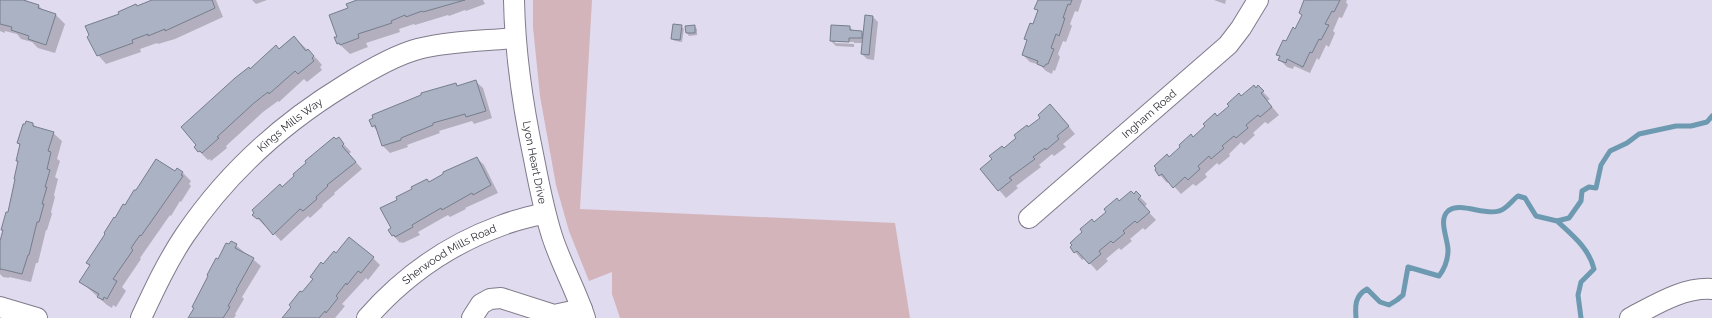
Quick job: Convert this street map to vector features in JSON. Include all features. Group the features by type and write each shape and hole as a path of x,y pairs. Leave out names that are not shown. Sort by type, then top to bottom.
{"street":[{"name":"Lyon Heart Drive","path":"514,0 515,38 530,139 545,213 552,239 583,313"},
{"name":"Ingham Road","path":"1029,218 1228,45 1241,28 1258,0"},
{"name":"Kings Mills Way","path":"141,318 165,269 184,236 209,203 260,147 292,120 366,72 418,49 446,44 515,38"},
{"name":"Sherwood Mills Road","path":"367,318 384,299 409,276 442,254 472,237 501,225 545,213"},
{"path":"1630,318 1668,299 1689,291 1712,289"},
{"path":"472,318 481,304 490,299 501,298 554,315 583,313"},
{"path":"0,308 37,318"}],"shaded area":[{"path":"533,0 592,0 580,209 895,223 910,318 620,318 612,294 612,272 589,281 569,231 556,185 540,96 533,27"}],"building":[{"path":"0,0 23,0 39,5 38,8 56,14 46,45 28,39 29,36 11,30 12,27 0,24"},
{"path":"152,0 212,0 215,8 165,31 165,29 148,36 148,34 132,40 133,43 97,56 87,37 89,35 85,26 119,14 118,12 136,4 137,6"},
{"path":"357,0 465,0 423,12 422,11 406,17 405,15 391,21 392,23 358,34 359,38 340,45 339,43 337,44 334,37 337,37 329,15 348,8 346,4"},
{"path":"1038,0 1072,0 1070,5 1068,4 1059,36 1056,34 1051,48 1054,49 1048,64 1044,67 1037,64 1038,61 1022,55 1027,40 1024,39 1030,23 1033,24 1038,10 1034,9"},
{"path":"1304,0 1340,0 1334,12 1332,11 1325,24 1329,25 1321,40 1319,39 1312,53 1310,52 1303,67 1287,59 1286,63 1278,60 1280,56 1276,55 1283,40 1286,41 1293,27 1295,29 1302,15 1299,13"},
{"path":"865,15 873,16 869,55 861,54"},
{"path":"673,24 682,25 680,40 671,39"},
{"path":"695,25 695,33 686,33 685,26"},
{"path":"831,25 850,26 850,30 862,31 862,38 849,38 849,42 830,41"},
{"path":"294,36 306,51 308,49 314,56 312,58 314,61 298,74 295,71 269,94 268,92 217,137 219,138 202,153 200,151 198,152 194,147 196,145 181,127 235,78 249,67 250,69 276,45 279,49"},
{"path":"476,80 486,111 466,117 465,114 433,123 433,125 401,138 401,140 382,146 375,125 372,127 369,120 373,118 372,115 421,95 421,93 456,83 457,86"},
{"path":"1254,85 1256,88 1258,85 1264,91 1261,93 1272,107 1260,117 1258,115 1246,125 1248,128 1236,138 1234,136 1222,146 1224,148 1211,159 1209,156 1198,166 1200,169 1188,180 1185,177 1173,188 1162,174 1159,176 1154,166 1167,154 1169,157 1191,134 1193,137 1205,126 1203,124 1215,113 1217,116 1229,106 1227,104 1239,93 1241,96"},
{"path":"1050,104 1069,126 1057,136 1059,139 1046,150 1045,148 1033,157 1035,159 1009,178 1012,180 998,191 980,169 992,159 989,156 1002,146 1004,148 1016,138 1014,135 1027,125 1028,127 1040,118 1038,115"},
{"path":"26,121 33,123 33,126 54,132 48,151 51,152 47,169 50,170 42,204 44,204 39,222 37,222 29,255 22,274 0,270 0,241 3,230 1,230 6,212 8,212 15,179 18,161 16,161 20,144 17,143 23,124 25,124"},
{"path":"334,137 336,139 339,137 344,144 342,146 356,162 327,185 328,186 316,197 317,199 303,211 300,209 273,235 259,218 257,219 252,215 254,213 252,210 280,184 282,187 294,176 293,174 306,163 305,161"},
{"path":"477,157 491,185 473,195 472,193 442,210 441,208 412,225 413,227 395,237 394,235 392,236 388,230 391,228 380,208 397,200 396,197 412,189 411,187 427,179 429,182 443,174 443,172"},
{"path":"156,159 175,171 177,168 183,172 181,175 183,176 131,248 133,250 113,279 117,281 107,299 104,297 103,300 97,297 99,294 79,282 90,265 86,263 114,217 115,218 123,204 125,205 134,190 136,190"},
{"path":"1131,191 1134,194 1136,191 1141,196 1138,199 1150,212 1137,223 1135,221 1123,231 1125,233 1113,243 1111,241 1099,251 1101,254 1089,264 1077,251 1074,253 1070,247 1072,245 1070,243 1082,232 1080,229 1092,219 1094,222 1106,212 1104,209 1117,198 1119,201"},
{"path":"349,237 374,257 361,273 358,271 347,285 346,283 336,296 338,298 326,313 325,311 319,318 282,318 291,307 289,305 300,291 302,292 313,279 310,277 321,262 323,264 334,251 336,253"},
{"path":"231,241 237,244 235,248 254,258 228,306 230,307 223,318 188,318 194,308 192,307 216,258 218,259 226,243 229,244"}],"waterway":[{"path":"1356,318 1358,298 1367,289 1380,302 1389,305 1403,295 1408,267 1439,276 1447,261 1448,250 1444,230 1444,219 1448,211 1453,208 1459,207 1486,212 1499,211 1518,196 1525,198 1536,216 1557,221 1569,218 1581,201 1582,191 1589,187 1596,188 1601,165 1610,151 1627,143 1639,134 1676,126 1691,126 1707,122 1712,116"},
{"path":"1557,221 1584,248 1592,261 1594,269 1581,282 1578,295 1581,318"}]}
